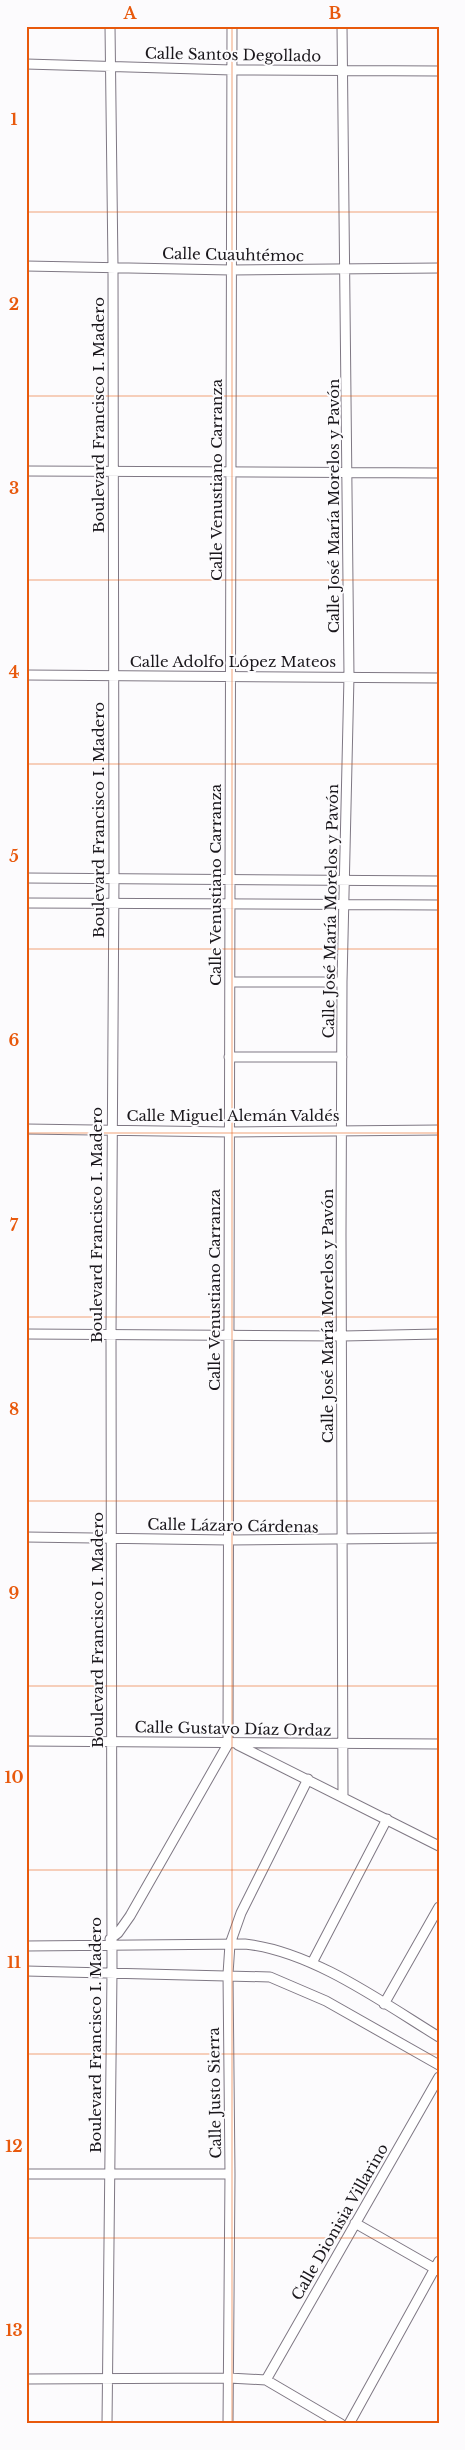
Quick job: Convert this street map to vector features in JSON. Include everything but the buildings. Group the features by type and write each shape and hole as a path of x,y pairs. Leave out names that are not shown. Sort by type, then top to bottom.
{"street":[{"name":"Boulevard Francisco I. Madero","path":"107,2424 112,1972 110,1943 112,1538 111,1129 114,878 112,676 113,267 110,26"},
{"name":"Calle Venustiano Carranza","path":"231,1744 228,1540 232,26"},
{"name":"Calle José María Morelos y Pavón","path":"342,26 349,676 346,879 342,982 343,1796"},
{"name":"Calle Santos Degollado","path":"26,64 232,70 439,71"},
{"name":"Calle Cuauhtémoc","path":"26,266 232,270 439,268"},
{"path":"26,471 231,473 348,471 439,473"},
{"name":"Calle Adolfo López Mateos","path":"26,674 439,678"},
{"path":"26,878 439,881"},
{"path":"26,903 439,905"},
{"path":"230,982 342,982"},
{"path":"230,1057 342,1057"},
{"name":"Calle Miguel Alemán Valdés","path":"26,1129 229,1132 439,1130"},
{"path":"26,1334 229,1336 439,1334"},
{"name":"Calle Lázaro Cárdenas","path":"26,1537 228,1540 439,1538"},
{"name":"Calle Gustavo Díaz Ordaz","path":"26,1740 231,1744 439,1744"},
{"path":"110,1943 130,1916 231,1744 343,1796 439,1846"},
{"name":"Calle Justo Sierra","path":"228,2424 230,2174 228,1974 230,1944 241,1914 308,1779"},
{"path":"312,1964 387,1819"},
{"path":"384,2004 439,1907"},
{"path":"26,1946 110,1943 230,1944 276,1949 312,1964 439,2037"},
{"path":"26,1971 264,1976 288,1982 326,2001 439,2065"},
{"name":"Calle Dionisia Villarino","path":"266,2380 439,2077"},
{"path":"26,2174 230,2174"},
{"path":"349,2424 437,2267 355,2223"},
{"path":"26,2379 228,2378 266,2380 341,2424"}]}
